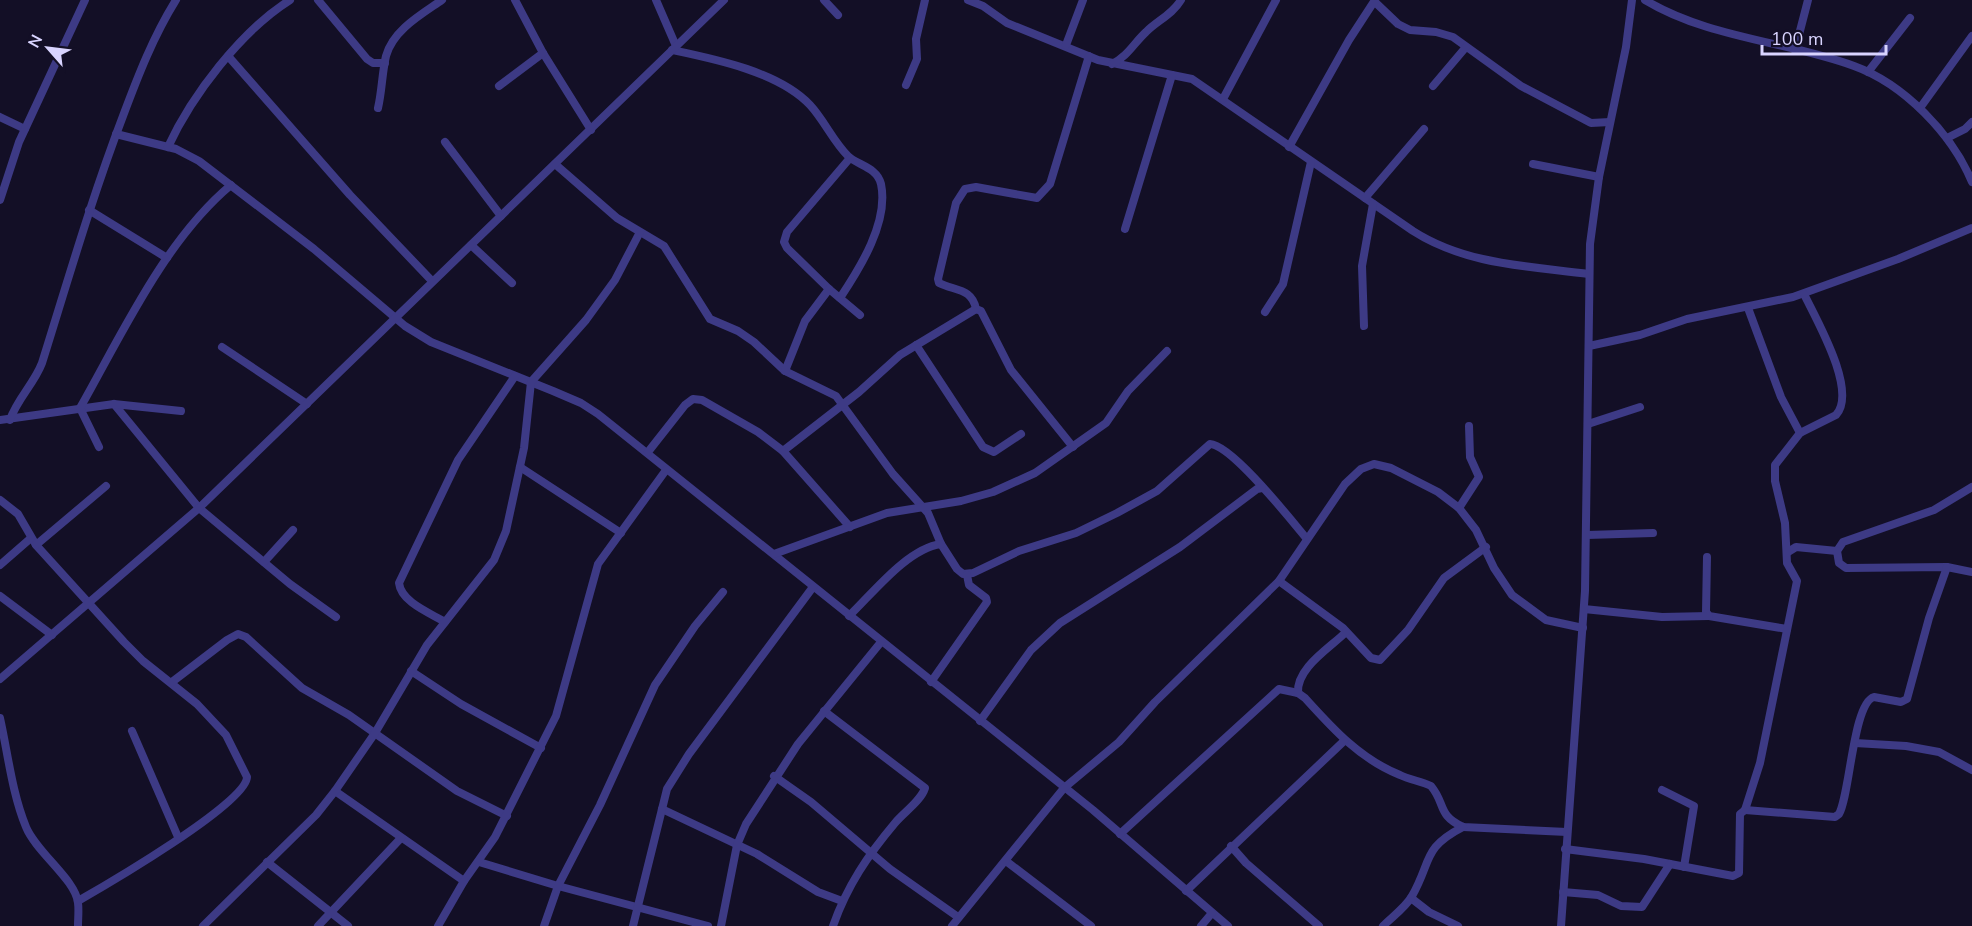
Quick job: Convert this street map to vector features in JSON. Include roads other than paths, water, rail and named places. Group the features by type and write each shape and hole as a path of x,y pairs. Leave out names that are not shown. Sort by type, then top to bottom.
{"street":[{"path":"0,200 25,129 84,0"},
{"path":"10,420 17,403 32,384 42,363 89,210 116,134 145,57 176,0"},
{"path":"168,147 187,112 249,30 290,0"},
{"path":"318,0 367,58 373,63 386,63"},
{"path":"378,108 386,54 401,30 442,0"},
{"path":"516,0 543,53 591,130"},
{"path":"656,0 674,48"},
{"path":"0,679 199,508 724,0"},
{"path":"824,0 838,15"},
{"path":"906,85 917,59 916,39 925,0"},
{"path":"968,0 983,6 1006,23 1089,56 1112,64 1192,79 1288,147 1443,248 1479,259 1589,274"},
{"path":"1066,45 1083,0"},
{"path":"1112,64 1124,59 1138,39 1164,20 1181,0"},
{"path":"1223,99 1276,0"},
{"path":"1561,926 1584,609 1590,244 1599,177 1626,47 1632,0"},
{"path":"1645,0 1711,28 1868,72 1920,108 1947,138 1972,182"},
{"path":"1795,50 1808,0"},
{"path":"1288,147 1349,40 1375,1 1398,24 1410,30 1445,34 1466,46 1521,86 1591,123 1610,122"},
{"path":"1868,72 1910,18"},
{"path":"1920,108 1972,36"},
{"path":"1433,86 1466,46"},
{"path":"674,48 745,68 788,88 810,105 850,158 862,162 879,179 881,202 871,245 861,267 840,298"},
{"path":"499,86 543,53"},
{"path":"228,56 350,195 432,282"},
{"path":"1073,447 1011,370 981,311 976,309 970,295 945,285 938,279 960,193 965,189 976,187 1027,198 1037,198 1043,195 1050,184 1064,144 1089,56"},
{"path":"1125,229 1172,75"},
{"path":"0,117 25,129"},
{"path":"1947,138 1965,129 1972,122"},
{"path":"1365,198 1424,129"},
{"path":"116,134 188,154 314,249 395,318 431,342 581,403 648,452 666,470 1064,788 1228,926"},
{"path":"445,142 501,216"},
{"path":"850,158 787,232 784,242 787,248 829,289 860,315"},
{"path":"1265,312 1276,299 1283,284 1311,162"},
{"path":"555,164 617,218 657,241 669,252 710,319 738,331 785,370 826,390 843,404 893,474 923,507 941,544 957,569 967,575 969,585 986,598 987,602 931,682"},
{"path":"1533,164 1599,177"},
{"path":"80,408 167,258 207,209 231,185"},
{"path":"1364,326 1362,266 1373,204"},
{"path":"89,210 167,258"},
{"path":"1589,346 1640,335 1687,319 1748,308 1804,294 1972,228"},
{"path":"209,924 267,862 316,815 335,791 375,734 411,671 502,547 520,467 531,382 586,320 615,280 640,232"},
{"path":"471,244 512,283"},
{"path":"785,370 805,321 829,289"},
{"path":"1565,849 1737,876 1740,870 1740,814 1745,810 1760,764 1797,581 1788,563 1785,523 1774,470 1778,459 1800,433 1836,415 1844,395 1829,348 1804,294"},
{"path":"1748,308 1781,397 1800,433"},
{"path":"783,451 900,355 976,309"},
{"path":"916,345 983,447 994,452 1021,434"},
{"path":"222,346 306,404"},
{"path":"774,554 887,513 961,501 1013,484 1035,473 1106,423 1128,391 1167,351"},
{"path":"445,622 405,598 400,591 399,584 458,460 515,376"},
{"path":"648,452 685,405 693,399 702,400 758,432 783,451 850,526"},
{"path":"0,420 114,404 181,411"},
{"path":"114,404 199,508 336,617"},
{"path":"1588,424 1640,407"},
{"path":"80,408 99,447"},
{"path":"1459,508 1479,477 1470,457 1469,426"},
{"path":"967,575 1019,551 1076,533 1117,513 1157,491 1210,444 1214,443 1252,475 1307,539"},
{"path":"952,926 1064,788 1119,742 1155,702 1279,581 1345,484 1361,469 1374,464 1408,475 1459,508 1486,547 1501,580 1512,595 1530,611 1565,627 1583,628"},
{"path":"520,467 621,533"},
{"path":"438,926 464,881 479,862 507,816 556,716 598,564 666,470"},
{"path":"0,565 34,542 106,486"},
{"path":"1972,487 1934,510 1843,542 1837,551 1839,563 1846,568 1947,567 1972,572"},
{"path":"980,722 1031,650 1060,623 1180,547 1257,489 1262,488"},
{"path":"0,500 18,514 34,542 143,661 172,682 226,735 247,777 243,788 218,811 133,868 78,901"},
{"path":"264,562 293,531"},
{"path":"1587,535 1653,533"},
{"path":"849,616 909,558 929,546 941,544"},
{"path":"1279,581 1346,632 1371,658 1380,660 1408,630 1444,578 1486,547"},
{"path":"1788,552 1796,547 1837,551"},
{"path":"1707,557 1706,606 1709,616"},
{"path":"1745,810 1835,818 1841,810 1855,743 1869,698 1901,702 1907,699 1929,618 1947,567"},
{"path":"633,926 662,809 677,772 813,587"},
{"path":"544,926 558,886 609,786 655,685 688,636 723,592"},
{"path":"0,596 52,635"},
{"path":"1584,609 1662,617 1709,616 1786,629"},
{"path":"1298,693 1299,681 1306,670 1346,632"},
{"path":"172,682 226,640 238,634 252,641 302,688 375,734 457,791 507,816"},
{"path":"720,926 737,845 746,824 774,776 881,642"},
{"path":"411,671 461,704 541,748"},
{"path":"1120,834 1274,691 1286,689 1298,693 1344,741 1383,767 1431,786 1442,812 1450,821 1463,827 1567,832"},
{"path":"824,711 925,788 871,852 842,901 833,926"},
{"path":"0,718 16,795 27,828 39,848 70,884 78,901 78,926"},
{"path":"132,731 178,837"},
{"path":"1186,891 1344,741"},
{"path":"1855,743 1906,746 1939,752 1972,770"},
{"path":"774,776 794,788 898,876 958,917"},
{"path":"1662,790 1694,806 1684,867"},
{"path":"335,791 464,881"},
{"path":"662,809 757,854 818,892 842,901"},
{"path":"1447,835 1450,821"},
{"path":"1383,926 1411,898 1431,850 1447,835 1463,827"},
{"path":"318,926 331,915 401,838"},
{"path":"1231,846 1246,863 1319,926"},
{"path":"1006,861 1090,926"},
{"path":"267,862 331,915 348,926"},
{"path":"479,862 558,886 708,926"},
{"path":"1563,892 1598,895 1621,906 1642,907 1670,864"},
{"path":"1411,898 1429,912 1458,926"},
{"path":"1201,926 1212,913"}]}
